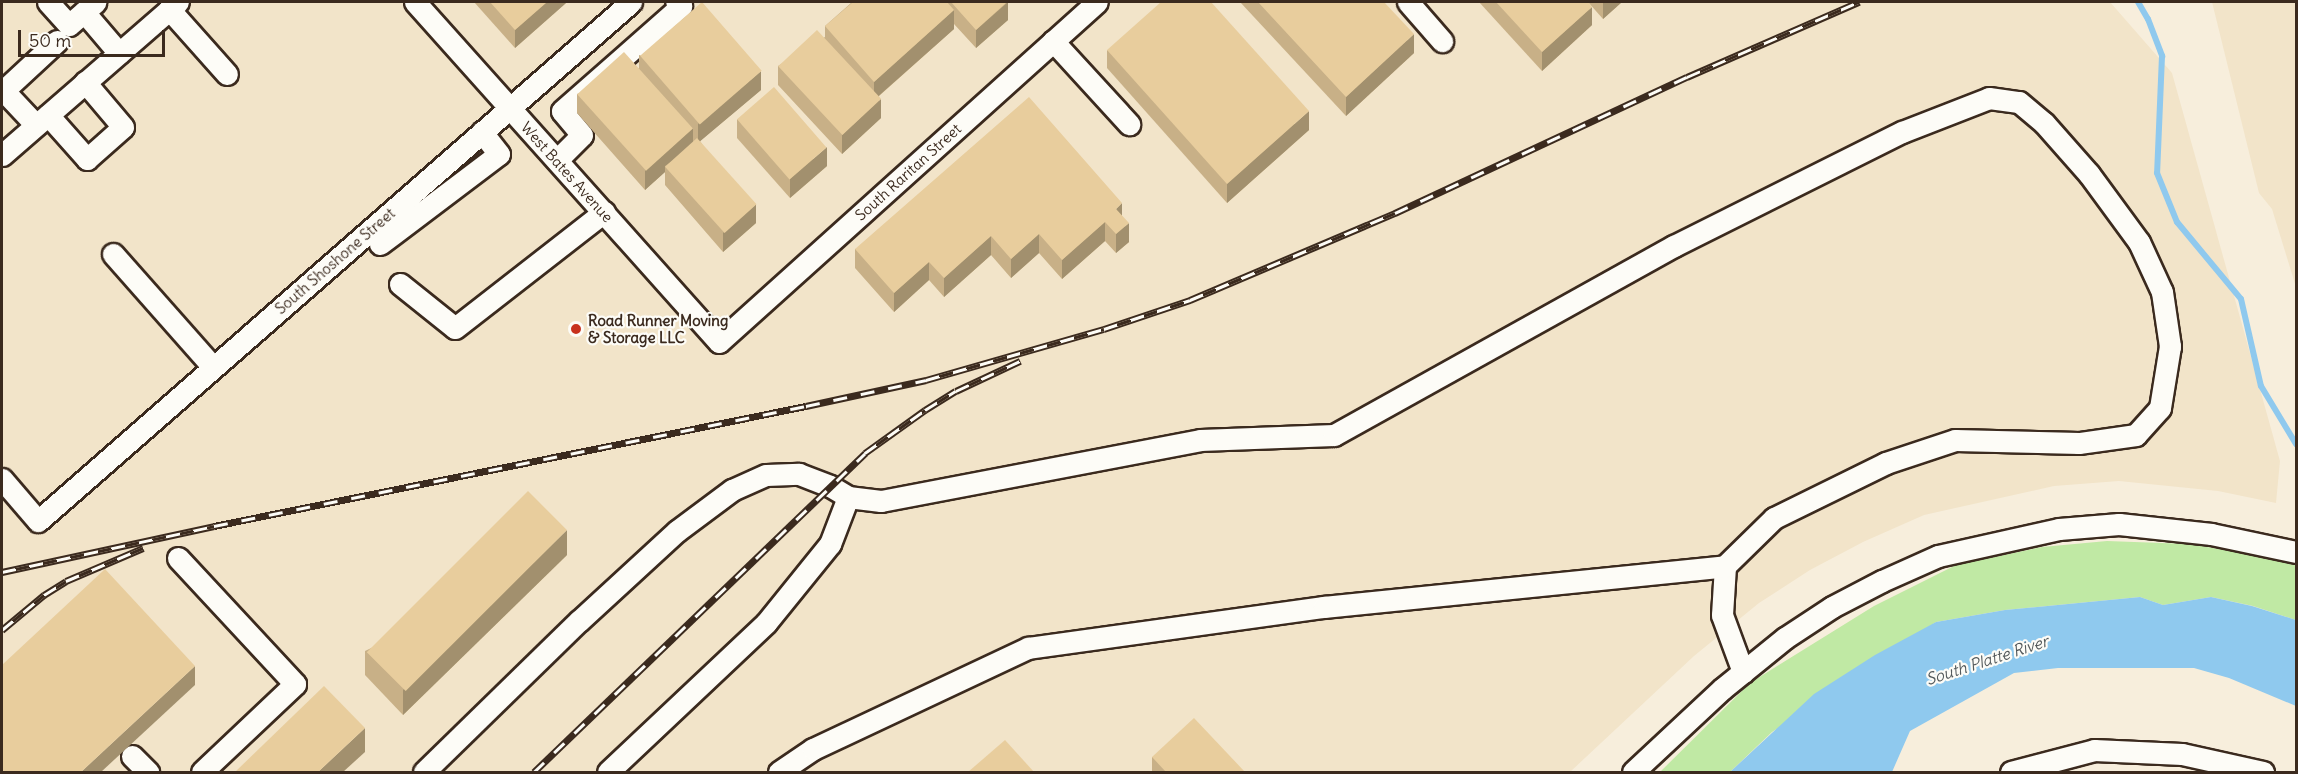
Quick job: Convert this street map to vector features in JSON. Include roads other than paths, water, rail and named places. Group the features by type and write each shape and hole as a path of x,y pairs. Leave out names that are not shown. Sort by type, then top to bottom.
{"street":[{"path":"48,2 69,25 90,7 119,53"},
{"name":"West Bates Avenue","path":"415,2 719,342"},
{"name":"South Shoshone Street","path":"6,493 38,521 631,2"},
{"path":"557,160 582,135 562,111 681,6 676,2"},
{"name":"South Raritan Street","path":"719,342 1097,2"},
{"path":"1408,2 1442,41"},
{"path":"2,155 119,53 168,6 227,74"},
{"path":"57,41 2,91 42,120 87,159 123,127 85,82"},
{"path":"1053,41 1129,124"},
{"path":"424,772 579,621 669,538 732,490 766,475 799,474 830,486 848,497 881,501 1200,440 1334,435 1674,246 1902,132 1989,98 2019,102 2044,123 2088,174 2139,242 2162,292 2170,346 2160,408 2136,435 2079,443 1955,440 1886,463 1774,518 1725,566 1324,608 1028,648 813,749 779,772"},
{"path":"380,244 499,154 482,132"},
{"path":"400,284 455,328 604,212"},
{"path":"113,254 213,367"},
{"path":"608,772 766,623 830,544 848,497"},
{"path":"1633,772 1743,672 1813,620 1882,581 1938,556 2059,529 2120,524 2211,534 2296,552"},
{"path":"178,558 294,684 202,772"},
{"path":"1725,566 1722,615 1743,672"},
{"path":"2012,772 2094,750 2182,753 2263,772"},
{"path":"132,756 148,772"}],"water":[{"name":"South Platte River","path":"2140,597 2163,605 2211,597 2252,606 2296,620 2296,706 2229,678 2194,668 2058,668 2014,673 1910,731 1892,772 1730,772 1814,694 1875,655 1936,622 2005,610"}],"waterway":[{"path":"2138,2 2148,19 2162,56 2157,173 2177,222 2241,299 2261,386 2296,444"}],"railway":[{"path":"2,572 214,526 926,380 1104,329 1190,300 1395,213 1687,77 1859,2"},
{"path":"534,772 865,453 956,391 1020,361"},
{"path":"2,630 44,595 66,581 143,548"}],"place":[{"name":"Road Runner Moving & Storage LLC","path":"576,329"}]}
